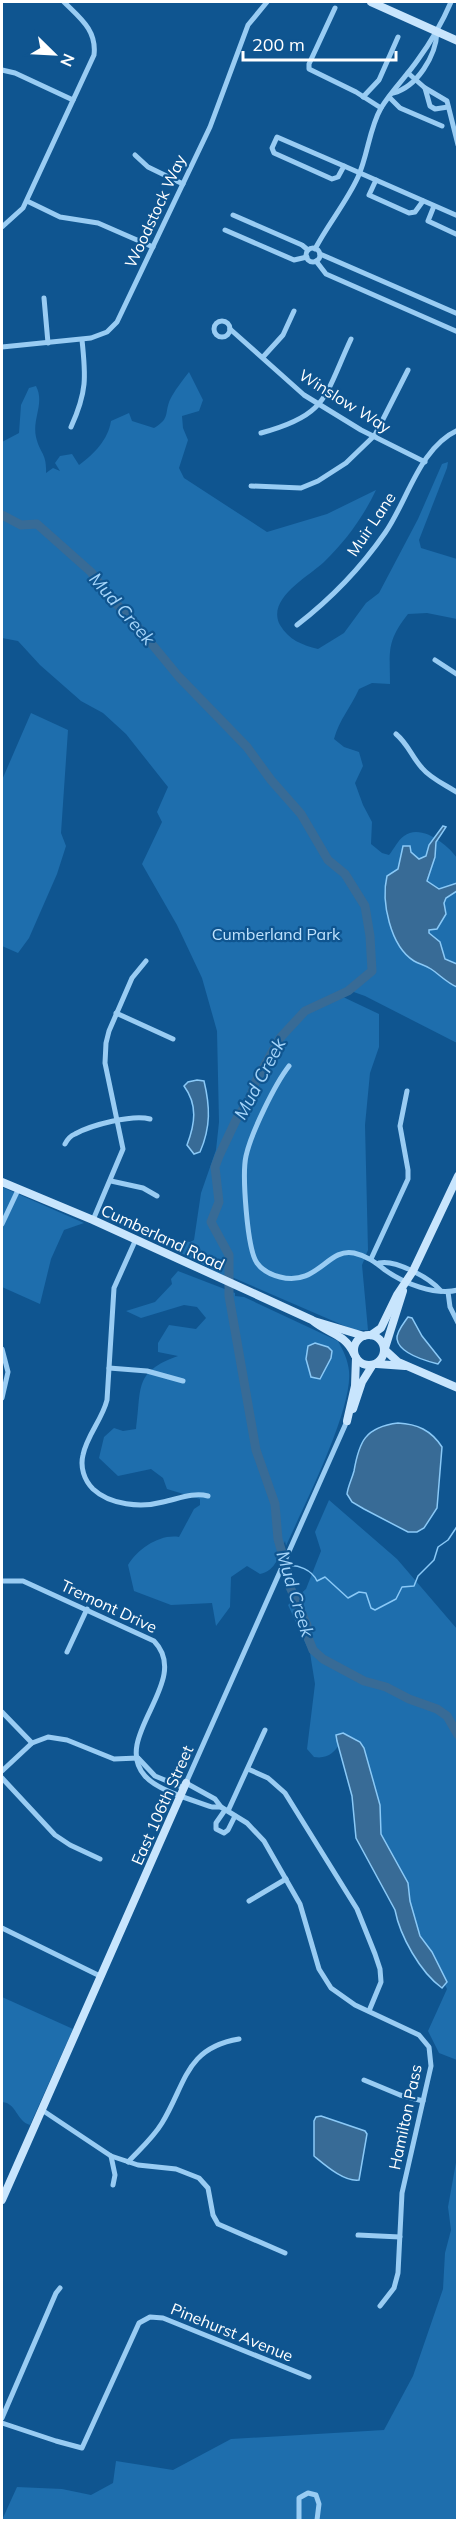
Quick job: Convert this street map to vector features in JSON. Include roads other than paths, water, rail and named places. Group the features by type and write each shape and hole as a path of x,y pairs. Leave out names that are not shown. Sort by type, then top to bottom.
{"main road":[{"path":"370,2 458,41"},
{"path":"409,1367 362,1364 355,1356 357,1341 381,1328 397,1295 413,1271 458,1176"},
{"name":"Cumberland Road","path":"2,1182 136,1239 312,1320 368,1336"},
{"path":"375,1364 383,1358 388,1332 407,1281"},
{"name":"Cumberland Road","path":"312,1320 320,1327 345,1339 355,1356"},
{"path":"368,1336 380,1339 394,1359 458,1388"},
{"name":"East 106th Street","path":"347,1421 355,1386 355,1356"},
{"name":"East 106th Street","path":"347,1421 366,1373 375,1364"},
{"name":"East 106th Street","path":"2,2198 184,1789"}],"street":[{"path":"2,227 19,214 27,201 94,55 94,37 85,23 64,2"},
{"name":"Woodstock Way","path":"2,347 82,340 99,336 117,322 210,127 248,25 267,2"},
{"path":"315,249 360,173 372,128 381,108 396,84 408,73 430,38 437,32 451,2"},
{"path":"335,8 309,64 309,69 381,108"},
{"path":"391,95 402,90 415,79 429,59 437,41 437,32"},
{"path":"363,97 379,80 398,37"},
{"path":"2,70 73,100"},
{"path":"408,73 425,88 445,99 458,144"},
{"path":"425,88 430,106 435,109 448,107"},
{"path":"391,95 400,108 442,126"},
{"path":"344,166 339,177 333,179 274,153 272,148 277,137 344,166 360,173 434,206 458,216"},
{"path":"135,154 148,168 183,184"},
{"path":"375,180 369,195 409,213 415,212 423,201"},
{"path":"27,201 60,216 98,223 153,248"},
{"path":"434,206 428,221 458,234"},
{"path":"233,215 302,245 308,250 315,249"},
{"path":"225,230 294,260 307,257"},
{"path":"315,249 320,254 458,314"},
{"path":"307,257 308,250"},
{"path":"316,261 320,254"},
{"path":"307,257 310,261 316,261"},
{"path":"316,261 326,274 458,332"},
{"path":"44,298 48,343"},
{"path":"263,357 283,335 294,311"},
{"name":"Winslow Way","path":"230,329 289,382 320,404 373,437 425,462"},
{"path":"261,433 294,423 311,414 320,404 351,339"},
{"path":"70,427 82,401 85,385 82,340"},
{"path":"251,486 292,489 309,485 346,463 373,437 408,370"},
{"name":"Muir Lane","path":"297,625 334,596 368,556 396,516 425,462 440,441 458,430"},
{"path":"435,660 458,675"},
{"path":"396,734 427,773 458,793"},
{"path":"93,1220 123,1149 104,1058 109,1031 136,971 146,961"},
{"path":"116,1012 173,1039"},
{"path":"289,1066 272,1095 246,1155 245,1173 252,1252 256,1262 266,1271 288,1279 313,1274 342,1253 353,1253 371,1259 387,1271 429,1290 448,1292 458,1290"},
{"path":"371,1259 408,1179 400,1126 407,1091"},
{"path":"64,1144 75,1134 118,1121 137,1117 150,1119"},
{"path":"111,1180 147,1190 158,1196"},
{"path":"2,1224 18,1190"},
{"path":"136,1239 114,1288 105,1408 82,1456 83,1470 89,1484 108,1498 136,1504 159,1503 197,1494 208,1496"},
{"path":"379,1263 385,1261 413,1271 441,1291"},
{"path":"448,1292 453,1314 458,1323"},
{"path":"2,1349 8,1372 2,1398"},
{"path":"109,1368 147,1371 183,1381"},
{"name":"East 106th Street","path":"184,1789 347,1421"},
{"name":"Tremont Drive","path":"2,1581 23,1581 150,1638 159,1646 164,1657 164,1677 138,1738 138,1758"},
{"path":"67,1652 87,1609"},
{"path":"2,1712 32,1743"},
{"path":"235,1816 224,1833 216,1829 216,1823 248,1769 265,1730"},
{"path":"2,1771 32,1743 44,1738 56,1737 114,1759 138,1758 140,1769 147,1778 184,1789"},
{"path":"248,1769 268,1778 285,1793 357,1909 381,1976 369,2011"},
{"path":"2,1778 60,1839 100,1859"},
{"name":"Hamilton Pass","path":"184,1789 212,1807 225,1810"},
{"name":"Hamilton Pass","path":"184,1789 215,1799 225,1810 247,1823 259,1834 300,1904 319,1969 339,1995 412,2031 425,2041 432,2056 402,2193 400,2266 396,2281 380,2306"},
{"path":"249,1900 286,1879"},
{"path":"2,1929 100,1976"},
{"path":"128,2162 158,2130 187,2072 215,2045 239,2039"},
{"path":"364,2080 400,2095 423,2101"},
{"path":"42,2110 111,2156 149,2167 176,2169 199,2178 208,2188 213,2216 218,2224 285,2253"},
{"path":"111,2156 115,2175 113,2185"},
{"path":"358,2235 400,2237"},
{"path":"2,2418 56,2293 60,2289"},
{"name":"Pinehurst Avenue","path":"2,2423 82,2448 139,2323 144,2318 163,2318 309,2377"},
{"path":"299,2520 299,2498 308,2493 316,2495 319,2501 316,2520"}],"waterway":[{"name":"Mud Creek","path":"2,515 21,525 37,524 91,572 110,598 127,614 179,677 247,747 271,780 301,814 328,860 345,874 365,906 372,971 348,991 305,1011 280,1038 219,1156 215,1167 219,1202 211,1222 229,1255 229,1296 256,1450 275,1504 278,1539 290,1587 307,1625 307,1635 313,1650 323,1659 364,1681 386,1687 409,1699 437,1709 447,1716 458,1735"},
{"path":"286,1566 304,1569 317,1581 325,1577 348,1598 359,1592 366,1593 371,1608 375,1610 396,1599 402,1587 414,1586 418,1576 434,1560 438,1547 448,1540 458,1525"}],"park label":[{"name":"Cumberland Park","path":"276,934"}]}
